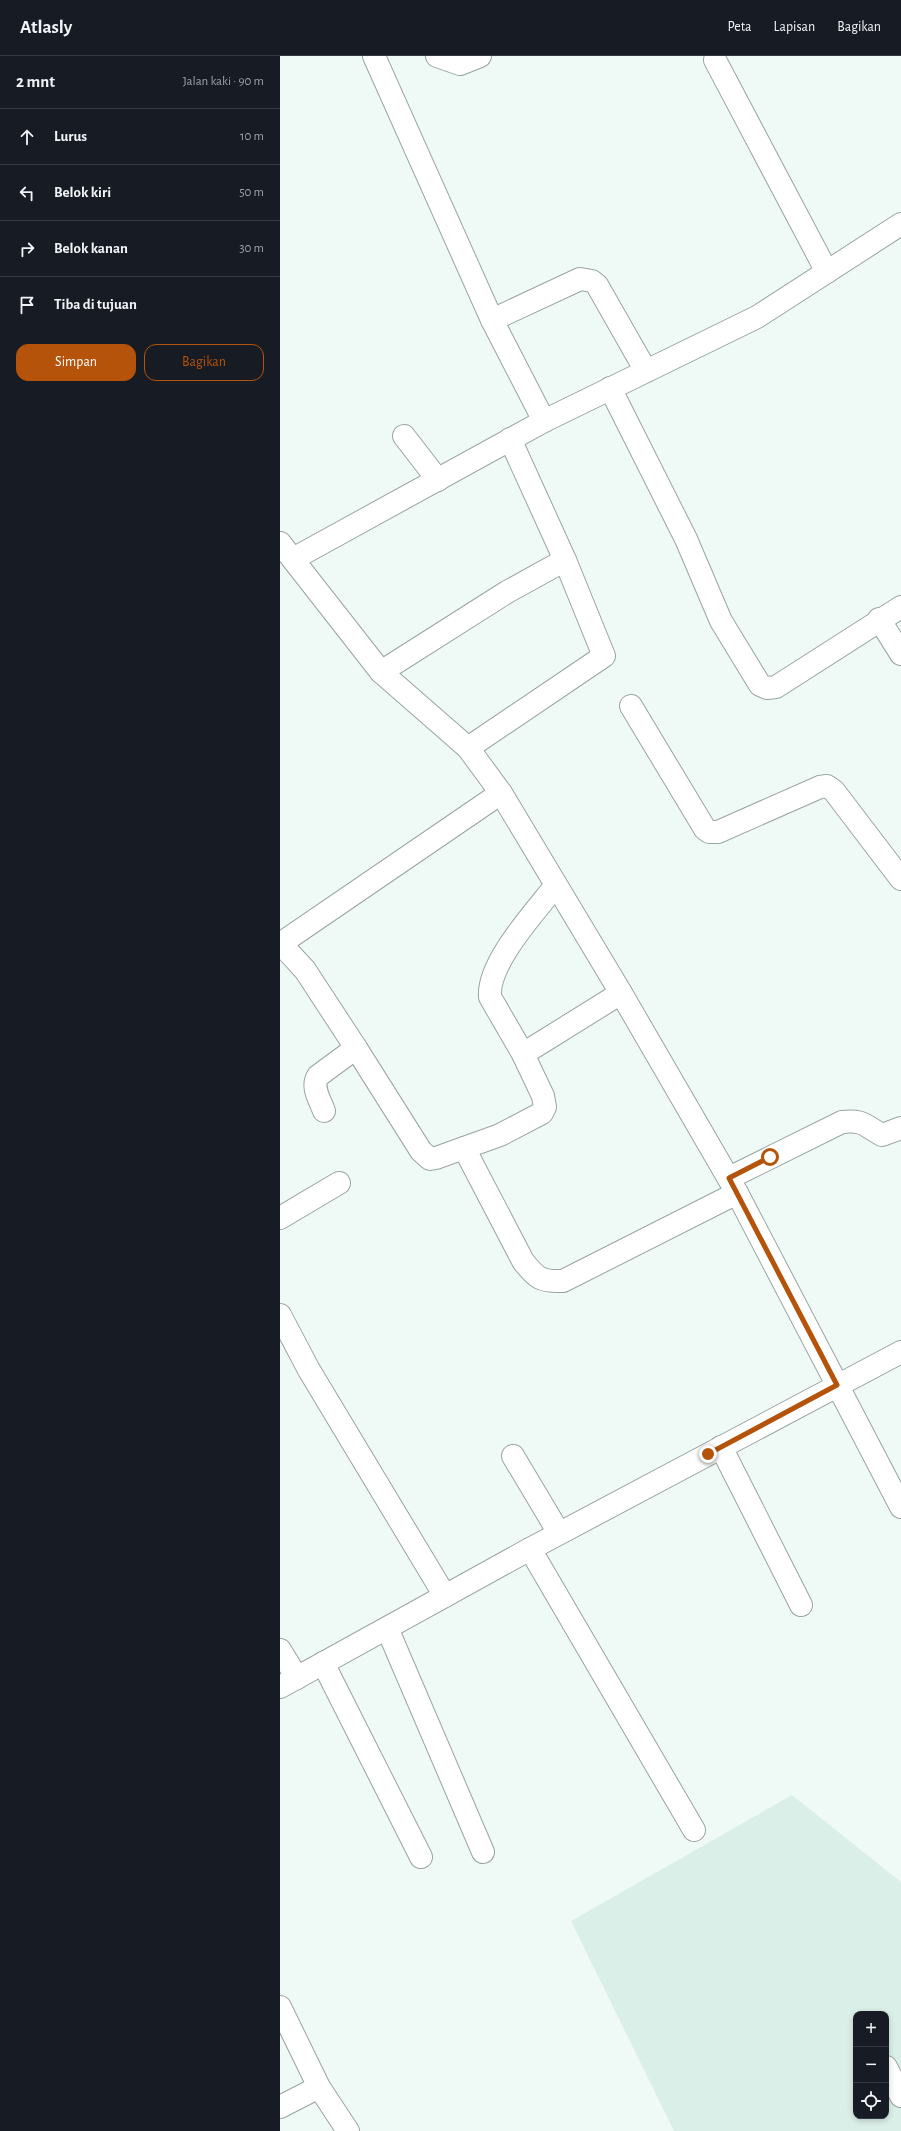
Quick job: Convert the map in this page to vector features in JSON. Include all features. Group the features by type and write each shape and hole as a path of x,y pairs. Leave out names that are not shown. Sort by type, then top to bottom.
{"street":[{"path":"374,56 492,320 544,421"},
{"path":"437,56 460,64 480,56"},
{"path":"717,57 828,272"},
{"path":"901,224 757,317 544,421 438,480 287,551 381,672 468,748 501,793 621,993 733,1186 901,1507"},
{"path":"492,320 580,280 592,281 597,285 646,371"},
{"path":"610,388 686,539 721,622 760,685 767,688 776,687 879,619 901,607"},
{"path":"404,436 438,480"},
{"path":"468,748 604,656 565,560 510,440"},
{"path":"381,672 507,592 565,560"},
{"path":"879,619 901,654"},
{"path":"631,706 702,825 709,832 718,832 820,787 827,786 834,791 901,878"},
{"path":"501,793 281,944 305,970 424,1155 430,1159 500,1135 542,1113 544,1110 542,1096 523,1054 490,997 491,982 494,973 517,934 556,885"},
{"path":"523,1054 621,993"},
{"path":"324,1111 315,1081 318,1076 356,1048"},
{"path":"464,1148 523,1261 534,1275 547,1282 563,1282 733,1186 842,1122 857,1121 867,1124 882,1134 901,1128"},
{"path":"280,1218 339,1182"},
{"path":"280,1315 308,1370 445,1596"},
{"path":"280,1650 289,1683 559,1533 901,1352"},
{"path":"721,1447 800,1605"},
{"path":"513,1456 559,1533"},
{"path":"530,1549 694,1830"},
{"path":"387,1628 483,1852"},
{"path":"323,1663 422,1857"},
{"path":"280,2007 319,2087 348,2131"},
{"path":"889,2073 901,2096"},
{"path":"280,2106 319,2087"}],"shaded area":[{"path":"792,1795 901,1882 901,2131 674,2131 571,1921"}],"route":[{"path":"708,1454 837,1385 729,1178 770,1157"}]}
